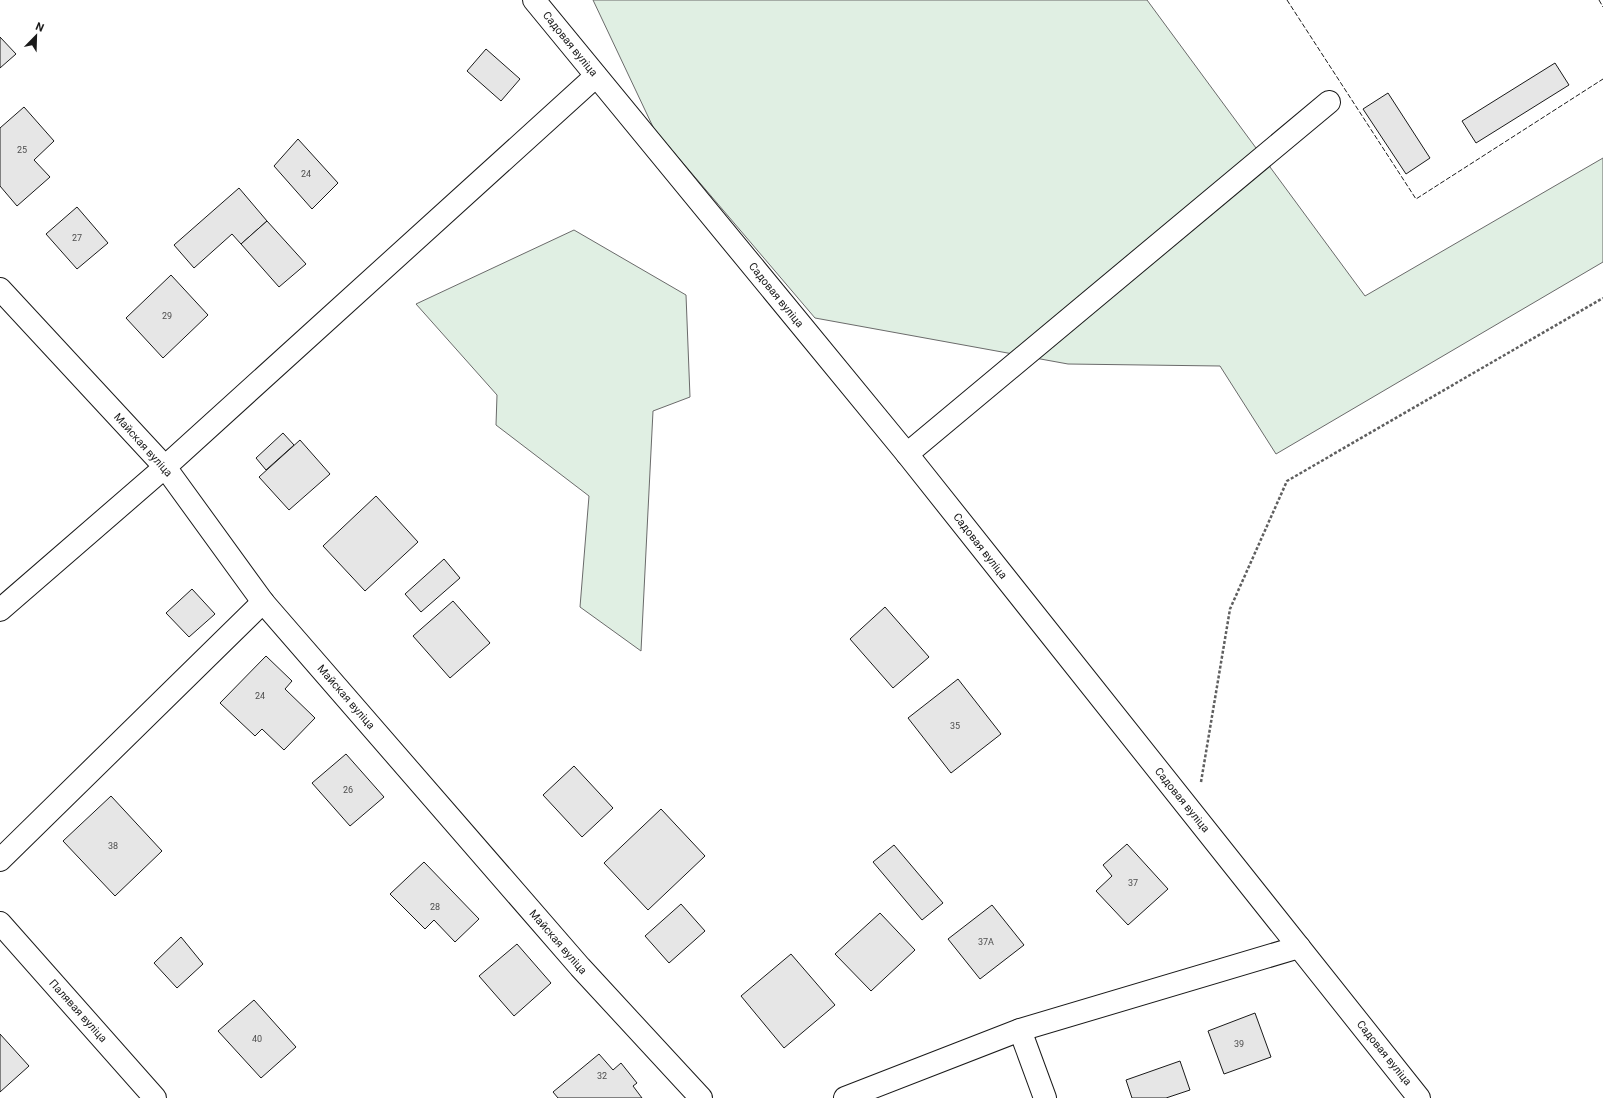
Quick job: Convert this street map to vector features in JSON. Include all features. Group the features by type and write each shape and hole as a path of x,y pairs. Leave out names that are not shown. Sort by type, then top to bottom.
{"street":[{"name":"Садовая вуліца","path":"534,0 907,454 1419,1098"},
{"path":"0,610 165,467 596,76"},
{"path":"907,454 1329,102"},
{"name":"Майская вуліца","path":"0,288 165,467 263,602 580,967 701,1098"},
{"path":"0,860 263,602"},
{"name":"Палявая вуліца","path":"0,923 156,1098"},
{"path":"845,1098 1020,1030 1299,947"},
{"path":"1020,1030 1045,1098"}],"path":[{"path":"1195,816 1230,609 1286,481 1603,298"}],"green space":[{"path":"593,0 1147,0 1365,296 1603,158 1603,262 1276,454 1220,366 1068,364 815,318 654,129"},
{"path":"574,230 686,295 690,397 653,411 641,651 580,607 589,496 496,425 497,395 416,304"}],"building":[{"path":"0,37 16,54 0,68"},
{"path":"486,49 520,79 501,101 467,71"},
{"path":"1555,63 1569,85 1476,143 1462,121"},
{"path":"1388,93 1430,158 1406,174 1363,109"},
{"path":"24,107 54,141 34,160 50,177 17,206 0,186 0,128"},
{"path":"298,139 338,183 312,209 274,166"},
{"path":"239,188 267,221 241,244 232,234 194,268 174,245"},
{"path":"77,207 108,243 77,269 46,234"},
{"path":"267,221 306,264 279,287 241,244"},
{"path":"171,275 208,315 163,358 126,318"},
{"path":"283,433 294,445 266,470 256,458"},
{"path":"300,440 330,474 289,510 259,477"},
{"path":"376,496 418,542 365,591 323,546"},
{"path":"444,559 460,578 421,612 405,594"},
{"path":"192,589 215,614 189,637 166,613"},
{"path":"453,601 490,643 450,678 413,636"},
{"path":"885,607 929,657 893,688 850,639"},
{"path":"266,656 292,681 285,689 315,718 284,750 262,729 255,736 220,703"},
{"path":"958,679 1001,734 951,773 908,718"},
{"path":"346,754 384,797 350,826 312,783"},
{"path":"574,766 613,808 582,837 543,795"},
{"path":"111,796 162,851 115,896 63,841"},
{"path":"661,809 705,856 648,910 604,863"},
{"path":"1127,844 1168,889 1128,925 1096,891 1112,876 1103,865"},
{"path":"894,845 943,903 922,920 873,862"},
{"path":"424,862 479,919 455,942 434,920 425,929 390,894"},
{"path":"681,904 705,931 669,963 645,936"},
{"path":"992,905 1024,945 980,979 948,939"},
{"path":"880,913 915,950 871,991 835,954"},
{"path":"181,937 203,964 177,988 154,963"},
{"path":"517,944 551,983 514,1016 479,976"},
{"path":"791,954 835,1005 784,1048 741,996"},
{"path":"254,1000 296,1047 261,1078 218,1031"},
{"path":"1255,1013 1271,1057 1224,1074 1208,1031"},
{"path":"0,1034 29,1066 0,1092"},
{"path":"599,1054 613,1070 621,1063 637,1083 633,1086 642,1098 558,1098 553,1092"},
{"path":"1180,1061 1190,1090 1166,1098 1132,1098 1126,1080"}],"fence":[{"path":"1287,0 1416,199 1603,79"},
{"path":"1599,0 1603,7"}]}
